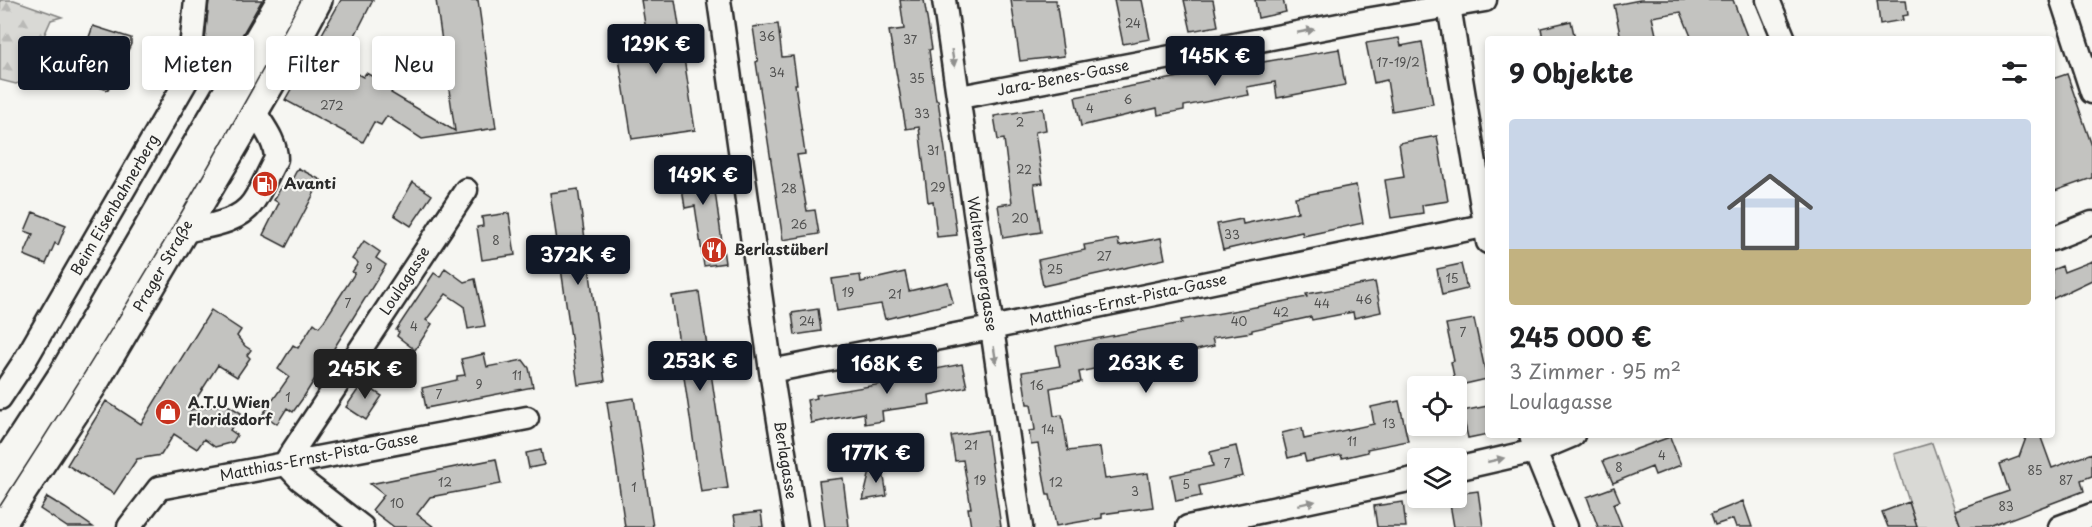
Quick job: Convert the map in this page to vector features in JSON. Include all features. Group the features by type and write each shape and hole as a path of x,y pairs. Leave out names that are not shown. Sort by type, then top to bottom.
{"main road":[{"path":"0,471 63,374 282,0"},
{"name":"Prager Straße","path":"0,526 93,385 318,0"}],"street":[{"name":"Beim Eisenbahnerberg","path":"0,398 24,362 188,78 196,0"},
{"path":"0,499 152,257 218,143 296,0"},
{"name":"Berlagasse","path":"719,0 771,371 796,527"},
{"name":"Waltenbergergasse","path":"944,0 960,97 1021,527"},
{"name":"Jara-Benes-Gasse","path":"960,97 1485,0"},
{"path":"1768,0 1783,36"},
{"path":"2062,0 2092,92"},
{"path":"1449,6 1485,219"},
{"path":"184,231 233,218 254,201 276,159 273,143 254,111"},
{"name":"Loulagasse","path":"285,463 466,190"},
{"path":"2055,238 2092,223"},
{"name":"Matthias-Ernst-Pista-Gasse","path":"771,371 1485,231"},
{"name":"Matthias-Ernst-Pista-Gasse","path":"129,527 159,488 527,418"},
{"path":"1467,465 1533,443 1558,438"},
{"path":"1533,443 1566,527"},
{"path":"285,463 300,479 362,527"},
{"path":"1188,527 1407,480"},
{"path":"2060,527 2092,515"}],"green space":[{"path":"0,0 14,0 62,17 51,20 44,36 18,36 18,83 0,80"},
{"path":"1932,443 1961,527 1917,527 1894,454"}],"building":[{"path":"209,0 262,0 241,36 205,36"},
{"path":"341,0 373,0 355,36 321,36"},
{"path":"436,0 478,0 496,128 422,139 387,116 381,125 374,122 363,142 285,100 291,90 360,90 360,75 363,77 366,73 372,76 372,90 393,90 391,93 455,131 449,90 455,90 455,36 441,36"},
{"path":"641,0 675,0 695,130 632,139 616,40 647,36"},
{"path":"900,0 924,0 932,49 929,50 936,100 938,100 957,235 937,237 933,201 928,202 919,127 906,129 889,31 904,29"},
{"path":"1011,0 1056,0 1064,56 1020,61"},
{"path":"1114,0 1142,0 1150,39 1123,44"},
{"path":"1184,0 1213,0 1218,26 1191,31"},
{"path":"1255,0 1283,0 1286,12 1258,18"},
{"path":"1640,0 1733,0 1747,36 1691,36 1681,12 1652,17 1656,36 1620,36 1614,5"},
{"path":"1877,0 1906,0 1908,15 1902,16 1903,20 1880,24"},
{"path":"1571,21 1574,36 1542,36 1541,28"},
{"path":"778,24 782,57 793,56 805,154 797,155 807,211 815,210 819,234 783,240 756,62 758,61 753,27"},
{"path":"93,26 125,36 89,36"},
{"path":"1399,38 1401,46 1422,42 1433,104 1392,111 1387,80 1374,83 1366,43"},
{"path":"1339,49 1345,85 1277,98 1275,82 1247,87 1249,95 1184,106 1184,110 1158,115 1157,108 1081,126 1075,97 1257,62"},
{"path":"2067,74 2092,146 2092,178 2055,191 2055,78"},
{"path":"1043,108 1046,130 1035,132 1043,183 1034,184 1041,232 1003,238 998,205 1012,203 1004,139 998,140 994,116"},
{"path":"1437,136 1448,201 1422,205 1423,213 1391,218 1385,180 1404,177 1399,143"},
{"path":"710,156 725,263 704,266 695,206 685,208 678,160"},
{"path":"298,168 321,180 286,247 263,235 279,203 274,200 282,186 287,189"},
{"path":"413,182 432,195 411,226 394,215"},
{"path":"1356,185 1363,223 1303,236 1302,232 1223,250 1217,224 1242,219 1243,224 1298,212 1295,197"},
{"path":"578,189 605,381 578,385 550,193"},
{"path":"33,212 66,225 58,245 55,243 46,264 24,255 33,234 25,231"},
{"path":"509,213 515,255 482,260 477,227 483,226 482,217"},
{"path":"1161,238 1165,259 1043,286 1038,260 1085,250 1084,245 1118,239 1119,246"},
{"path":"364,241 380,252 376,258 386,265 303,398 293,412 287,408 277,424 263,414 289,377 278,369 293,345 298,348 314,323 319,327 324,321 355,273 352,272 358,263 352,259"},
{"path":"2092,261 2092,280 2055,298 2055,269 2062,266 2064,272"},
{"path":"1461,264 1467,289 1442,295 1437,269"},
{"path":"445,268 464,282 475,279 485,326 468,329 464,306 446,294 426,320 432,324 415,350 397,336 399,332 396,330 434,273 440,277"},
{"path":"905,272 909,291 948,282 953,303 885,319 881,304 837,311 832,279 860,275 861,282"},
{"path":"1375,282 1381,312 1354,318 1353,312 1312,320 1311,317 1252,330 1252,332 1212,338 1214,346 1188,352 1187,349 1128,359 1128,362 1079,372 1081,382 1050,388 1054,416 1062,415 1068,451 1100,447 1105,479 1148,473 1153,507 1102,514 1102,518 1056,526 1050,495 1047,495 1038,444 1031,445 1029,431 1035,430 1031,404 1027,404 1022,372 1060,366 1056,346 1182,323 1181,320"},
{"path":"699,292 728,488 701,492 672,296"},
{"path":"818,309 821,331 795,335 792,313"},
{"name":"A.T.U Wien Floridsdorf","path":"211,310 241,330 237,336 251,350 247,355 250,358 237,377 218,365 189,410 226,404 241,413 230,430 237,435 233,442 215,447 204,439 197,449 174,434 161,455 137,459 114,494 67,465 106,401 141,424"},
{"path":"1474,319 1485,379 1467,384 1467,376 1454,376 1451,362 1454,361 1446,324"},
{"path":"484,354 487,367 523,360 529,368 533,387 426,408 422,388 457,380 457,376 465,375 461,359"},
{"path":"962,364 967,387 929,395 930,404 882,411 883,421 865,424 864,413 811,423 807,400 817,398 816,395 900,381 899,376"},
{"path":"366,378 377,385 374,391 382,396 366,420 346,407"},
{"path":"634,398 653,527 625,527 607,402"},
{"path":"1399,401 1408,441 1367,449 1368,452 1342,458 1341,455 1306,462 1304,454 1288,458 1282,433 1302,428 1304,439 1374,424 1371,407"},
{"path":"1485,407 1485,435 1468,438 1467,410"},
{"path":"987,430 1001,527 971,527 968,508 971,508 963,460 955,461 951,436"},
{"path":"1670,438 1681,465 1655,475 1652,467 1613,483 1603,461"},
{"path":"2026,438 2041,438 2052,468 2092,453 2092,476 2081,480 2084,491 1989,527 1961,527 1955,510 2009,491 2000,464 2019,457"},
{"path":"1236,446 1243,476 1199,486 1201,496 1176,501 1171,475 1213,466 1210,452"},
{"path":"541,450 544,465 529,468 526,453"},
{"path":"496,459 501,484 430,497 417,514 434,527 394,527 372,510 384,495 370,484"},
{"path":"882,465 887,496 863,500 871,467"},
{"path":"843,478 849,527 825,527 819,481"},
{"path":"1614,487 1620,501 1613,504 1622,527 1598,527 1587,497"},
{"path":"1478,491 1483,527 1454,527 1451,508 1467,508 1467,492"},
{"path":"47,497 93,527 67,527 40,509"},
{"path":"1743,501 1752,527 1736,527 1733,519 1715,525 1711,514"},
{"path":"1403,502 1406,527 1377,527 1374,506"},
{"path":"1909,502 1917,527 1888,527 1882,512"},
{"path":"761,512 763,527 736,527 734,515"}],"tram line":[{"path":"0,506 156,256 301,0"}],"place":[{"name":"Avanti","path":"265,184"},
{"name":"Berlastüberl","path":"714,250"},
{"name":"A.T.U Wien Floridsdorf","path":"168,412"}]}
